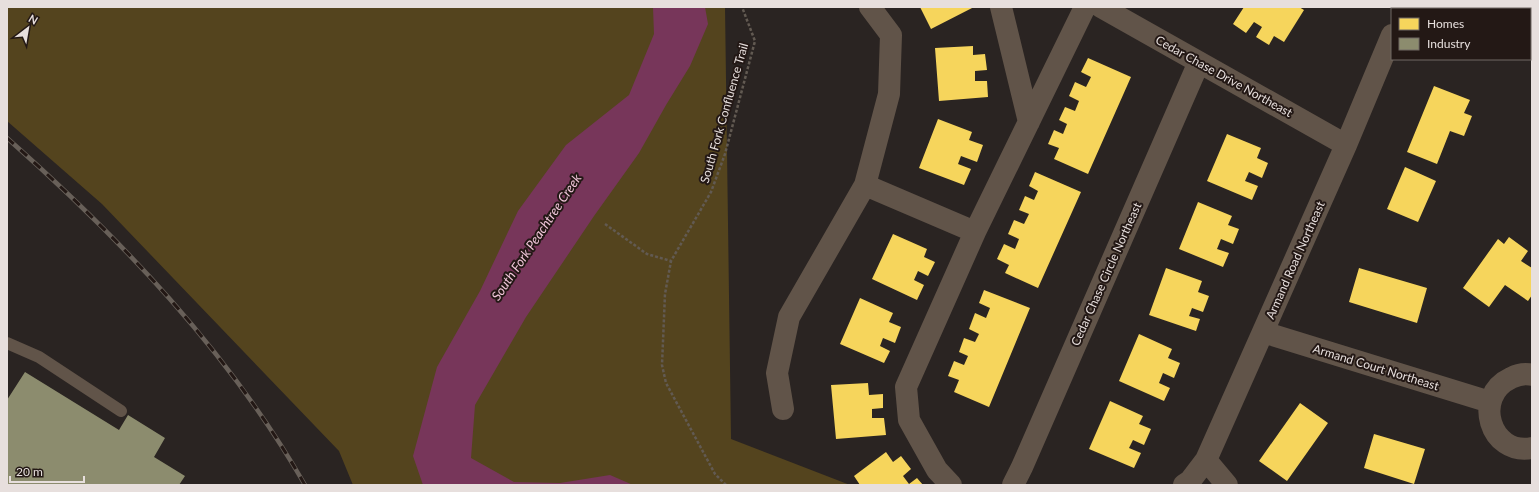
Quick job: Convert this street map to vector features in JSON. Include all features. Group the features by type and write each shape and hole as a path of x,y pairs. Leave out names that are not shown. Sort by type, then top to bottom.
{"street":[{"path":"783,409 777,373 789,317 865,185 889,94 890,34 870,7"},
{"path":"1001,7 1029,122"},
{"path":"951,485 937,470 909,420 906,388 975,232 1085,7"},
{"name":"Cedar Chase Drive Northeast","path":"1101,7 1346,145"},
{"name":"Armand Road Northeast","path":"1187,483 1206,460 1346,145 1391,37"},
{"name":"Cedar Chase Circle Northeast","path":"1013,485 1198,62"},
{"path":"865,185 975,232"},
{"name":"Armand Court Northeast","path":"1263,332 1490,402"},
{"path":"1532,375 1516,376 1504,381 1495,390 1490,402 1488,413 1491,425 1497,435 1505,443 1516,448 1532,448"},
{"path":"1206,460 1227,485"}],"lane":[{"path":"7,343 40,357 121,411"}],"path":[{"name":"South Fork Confluence Trail","path":"726,485 715,474 666,383 662,365 665,294 671,261 711,192 725,154 755,41 742,7"},
{"path":"605,224 616,230 634,246 647,254 671,261"}],"shaded area":[{"path":"7,7 725,7 731,439 850,485 353,485 339,451 102,204 7,121"}],"water":[{"name":"South Fork Peachtree Creek","path":"653,7 705,7 708,24 690,66 639,153 594,216 526,317 475,405 471,458 514,482 560,483 610,475 633,485 423,485 413,456 437,367 480,291 518,211 566,145 629,95 654,34"}],"building: Homes":[{"path":"920,7 974,7 931,29"},
{"path":"1244,7 1299,7 1304,10 1284,42 1274,36 1269,45 1256,37 1262,27 1254,22 1246,33 1233,24"},
{"path":"1532,32 1532,53 1531,52"},
{"path":"973,46 973,55 985,54 987,70 975,71 975,81 987,81 988,97 939,101 935,48"},
{"path":"1088,58 1131,77 1088,174 1054,159 1059,148 1048,144 1054,130 1063,134 1067,124 1059,120 1065,107 1075,111 1079,101 1069,96 1075,82 1086,87 1091,77 1081,72"},
{"path":"1434,86 1470,100 1464,113 1472,116 1464,136 1450,131 1437,164 1407,152"},
{"path":"938,119 972,132 969,140 983,145 977,162 961,156 958,164 971,169 964,185 919,168"},
{"path":"1227,134 1261,148 1257,158 1268,163 1262,178 1249,172 1245,181 1258,186 1252,200 1207,181"},
{"path":"1405,167 1436,181 1418,222 1387,209"},
{"path":"1035,172 1081,192 1038,288 1005,273 1009,265 997,259 1004,244 1015,249 1019,239 1008,234 1014,220 1024,224 1029,214 1019,210 1025,196 1034,200 1038,191 1029,186"},
{"path":"1198,202 1232,216 1228,225 1239,229 1233,244 1221,239 1217,249 1229,253 1223,267 1179,249"},
{"path":"893,234 927,249 924,257 935,262 928,276 918,271 914,280 924,285 917,300 872,279"},
{"path":"1509,237 1528,251 1521,261 1532,268 1532,295 1528,301 1505,285 1489,307 1463,288 1498,239 1504,244"},
{"path":"1166,268 1202,281 1198,292 1209,296 1203,312 1192,308 1189,316 1200,319 1196,331 1149,315"},
{"path":"1359,268 1427,288 1417,323 1349,302"},
{"path":"984,290 1030,308 989,407 954,392 959,380 948,376 954,361 964,365 968,356 959,352 964,338 975,342 979,334 969,329 975,313 986,318 990,308 979,303"},
{"path":"860,298 893,313 889,322 901,327 895,343 883,338 880,346 890,351 884,363 840,344"},
{"path":"1139,334 1172,349 1168,358 1180,363 1174,378 1163,373 1159,383 1170,388 1164,401 1119,381"},
{"path":"868,383 869,395 883,394 883,408 872,409 872,418 884,418 886,435 836,439 831,385"},
{"path":"1110,401 1143,416 1139,424 1151,429 1144,445 1133,440 1129,448 1141,453 1134,468 1089,449"},
{"path":"1300,403 1328,423 1287,481 1259,461"},
{"path":"1374,434 1425,449 1414,484 1364,468"},
{"path":"886,452 893,462 901,456 911,469 903,476 909,484 917,478 923,485 860,485 854,476"}],"building: Industry":[{"path":"25,372 119,430 128,415 165,438 154,457 185,476 179,485 7,485 7,400"}],"railway":[{"path":"7,138 91,216 131,257 207,343 275,436 305,485"}]}
